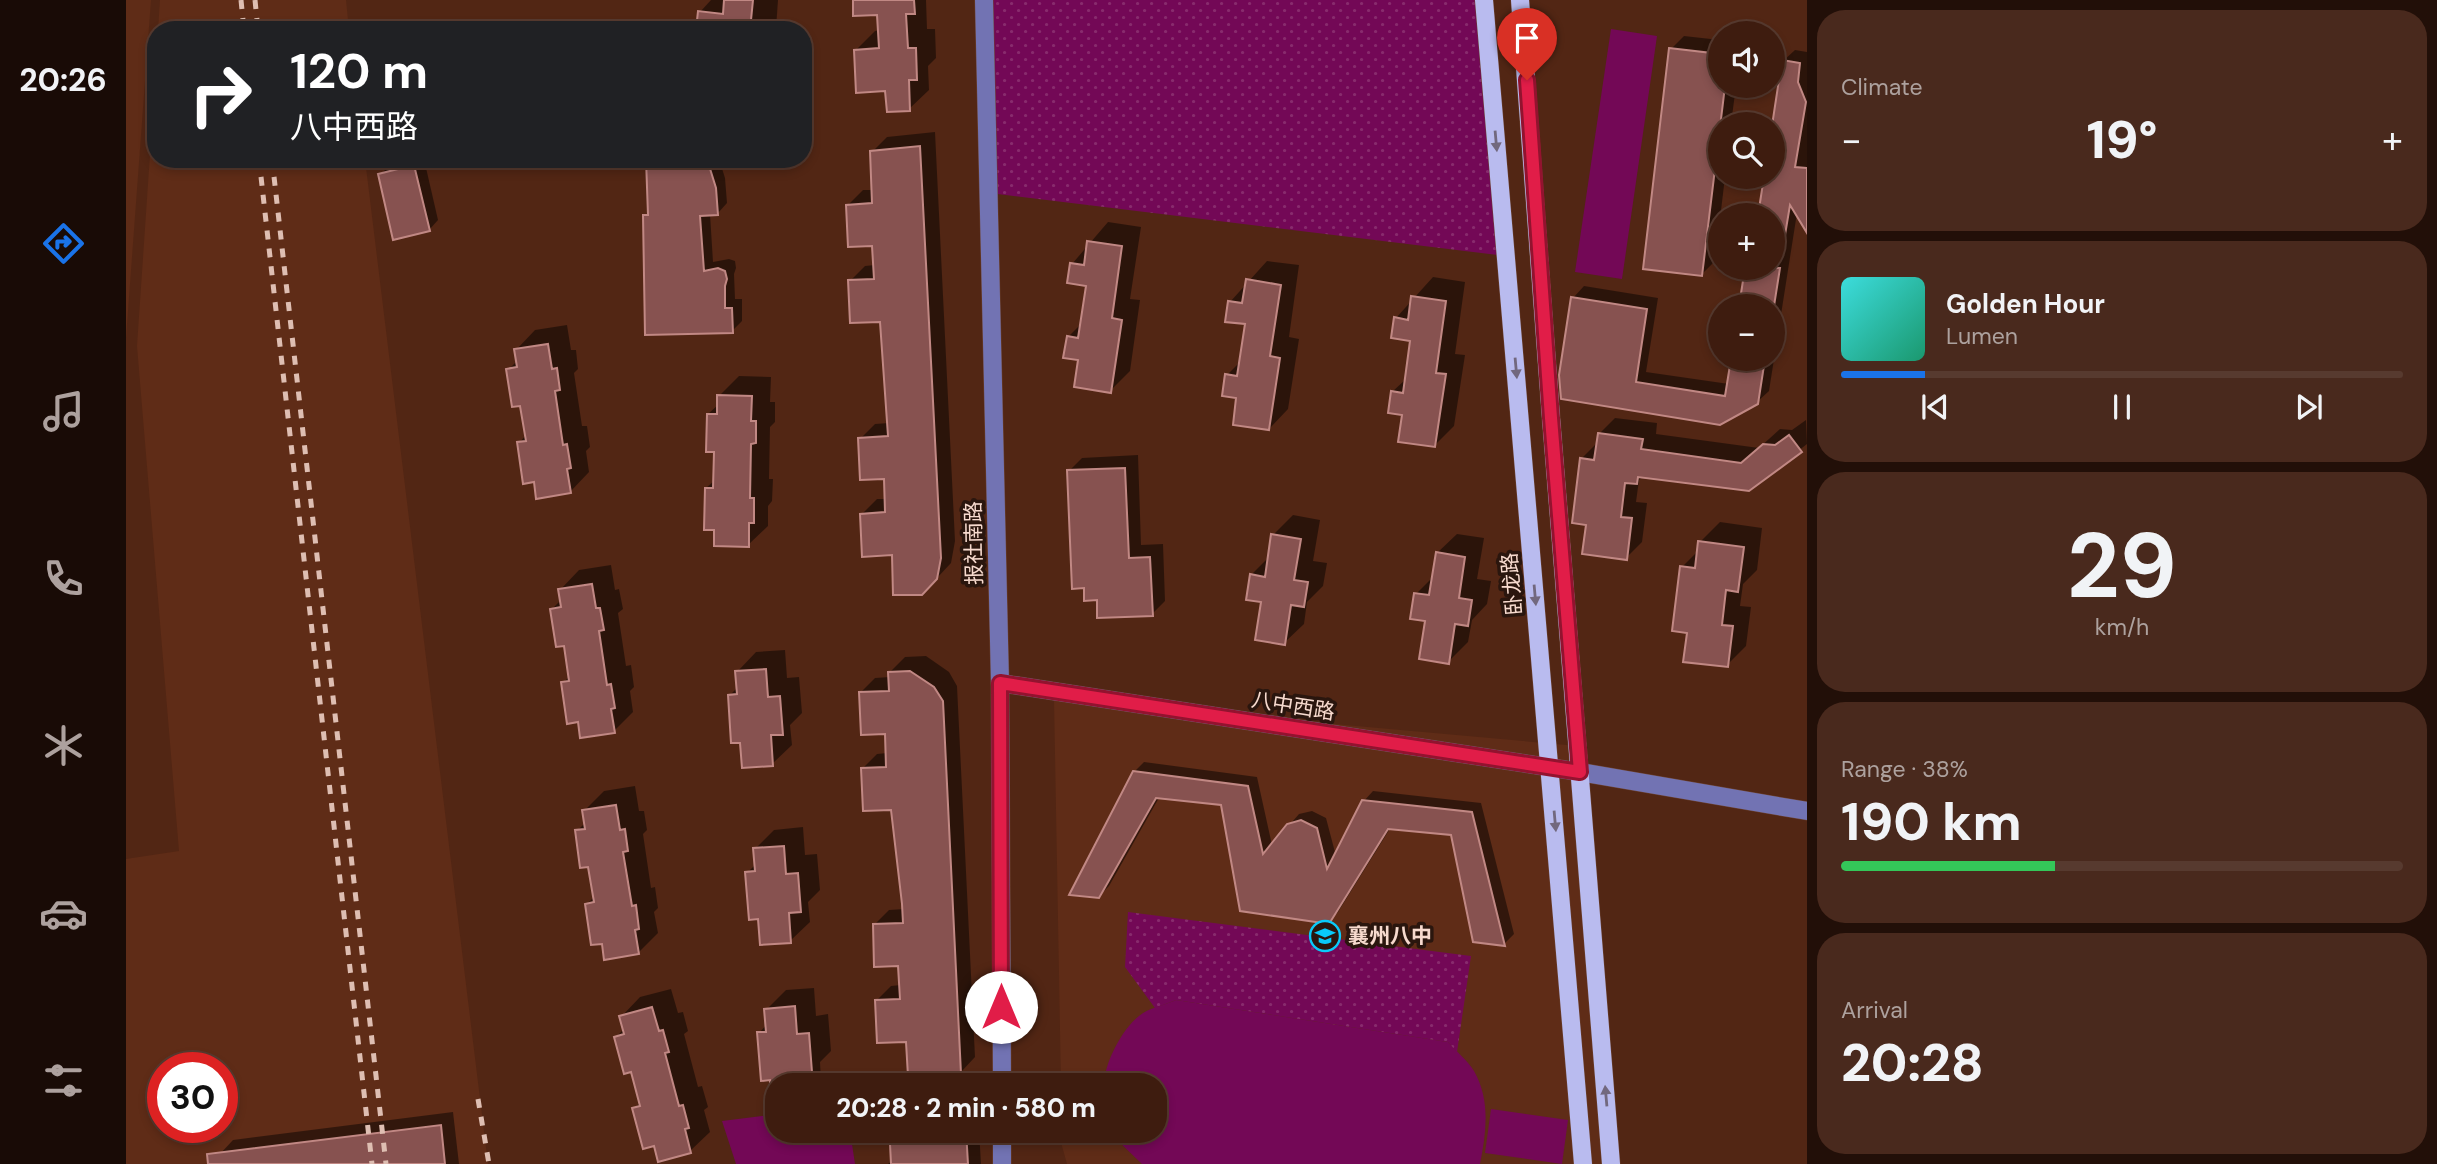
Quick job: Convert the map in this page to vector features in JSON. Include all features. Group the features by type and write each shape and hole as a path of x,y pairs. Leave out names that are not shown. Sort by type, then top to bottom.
{"main road":[{"name":"卧龙路","path":"1484,0 1583,1164"},
{"path":"1520,0 1611,1164"}],"street":[{"name":"报社南路","path":"984,0 1000,683 1002,1073"},
{"name":"八中西路","path":"1000,683 1580,772 1807,811"},
{"path":"1002,1143 1002,1164"}],"shaded area":[{"path":"126,0 151,0 149,21 147,21 147,54 126,338"},
{"path":"160,0 346,0 348,21 159,21"},
{"path":"984,0 1484,0 1506,256 989,193"},
{"path":"1611,29 1657,36 1622,279 1575,272"},
{"path":"149,168 366,168 488,1164 126,1164 126,859 179,851 137,346"},
{"name":"襄州八中","path":"1054,699 1578,746 1611,1164 1067,1164 1062,1143 1167,1143 1167,1073 1061,1073"},
{"path":"1128,912 1471,956 1457,1052 1448,1042 1176,1000 1155,1008 1125,967"},
{"path":"1176,1000 1448,1042 1471,1067 1483,1094 1486,1117 1480,1164 1142,1164 1120,1143 1167,1143 1167,1073 1106,1073 1126,1029 1147,1011"},
{"path":"1491,1109 1568,1120 1562,1164 1485,1153"},
{"path":"765,1116 765,1143 852,1143 855,1164 736,1164 722,1121"}],"building":[{"path":"724,0 753,0 751,21 697,21 698,11 723,14"},
{"path":"853,0 914,0 915,14 906,14 908,48 916,48 917,80 909,80 910,111 887,112 885,91 856,93 854,50 879,48 877,15 853,16"},
{"path":"1669,48 1708,53 1708,98 1724,98 1722,112 1708,112 1708,189 1713,189 1711,203 1708,203 1702,276 1643,269"},
{"path":"1785,60 1800,63 1798,82 1806,102 1795,167 1807,168 1807,233 1790,205 1785,235 1785,203 1760,203 1762,189 1785,189 1785,112 1774,112 1776,98 1785,98"},
{"path":"920,146 941,558 937,579 922,595 893,595 892,555 862,557 860,514 885,512 884,479 860,480 858,438 888,436 880,322 850,323 848,280 874,279 872,246 848,247 846,205 872,203 870,151"},
{"path":"415,168 430,231 393,240 378,174"},
{"path":"646,168 710,168 716,188 718,215 700,216 704,271 718,268 725,271 725,308 732,308 733,333 645,335 643,215 648,215"},
{"path":"1087,241 1122,246 1112,318 1122,320 1111,393 1074,387 1078,360 1063,358 1067,336 1078,338 1086,286 1067,283 1070,263 1084,265"},
{"path":"1246,279 1281,285 1270,356 1280,358 1269,430 1233,425 1236,398 1222,396 1225,374 1237,376 1245,324 1225,322 1228,301 1242,303"},
{"path":"1743,280 1778,280 1776,294 1741,294"},
{"path":"1411,296 1446,301 1436,373 1446,374 1435,447 1398,442 1402,415 1388,413 1391,391 1403,393 1410,341 1391,338 1394,317 1408,320"},
{"path":"1571,297 1647,309 1636,382 1725,396 1729,371 1763,371 1758,404 1720,425 1561,399 1559,375"},
{"path":"548,344 552,369 557,368 560,390 555,391 563,445 567,444 571,468 567,469 571,493 536,499 534,482 523,484 517,442 526,441 520,406 512,407 506,369 517,367 514,349"},
{"path":"717,395 752,396 751,421 756,421 756,443 751,444 750,498 754,498 754,523 749,523 749,547 714,546 714,530 704,530 705,488 713,488 714,452 706,452 707,414 717,414"},
{"path":"1598,433 1643,439 1641,449 1741,463 1763,444 1775,445 1789,435 1802,452 1749,491 1638,477 1637,484 1625,483 1621,517 1632,518 1627,560 1582,554 1586,525 1572,523 1580,458 1594,460"},
{"path":"1125,468 1129,558 1150,557 1153,616 1097,618 1097,600 1084,601 1084,588 1072,589 1067,470"},
{"path":"1271,534 1301,539 1294,580 1308,582 1304,607 1291,605 1285,645 1255,640 1261,602 1246,600 1250,574 1265,577"},
{"path":"1698,541 1744,547 1738,592 1726,590 1722,625 1733,626 1728,667 1683,662 1687,633 1672,631 1680,566 1695,568"},
{"path":"1436,552 1465,557 1459,598 1472,600 1468,626 1455,624 1449,664 1419,659 1425,621 1410,619 1414,593 1429,595"},
{"path":"592,584 596,608 600,608 604,630 599,631 607,685 611,684 615,708 611,709 615,733 580,738 578,722 567,724 561,682 569,681 564,646 556,647 550,609 561,607 558,589"},
{"path":"766,669 768,697 780,696 783,735 771,735 773,766 742,768 740,743 731,743 728,695 737,694 735,671"},
{"path":"910,671 934,687 943,701 961,1073 908,1073 906,1042 877,1043 875,1000 900,999 898,966 874,967 873,924 903,923 891,810 863,811 861,768 886,767 885,734 861,735 859,692 889,691 888,672"},
{"path":"1133,771 1248,786 1263,854 1287,824 1301,820 1317,828 1327,869 1362,800 1472,812 1505,946 1473,942 1451,835 1388,829 1329,924 1240,911 1221,805 1156,798 1099,898 1069,895"},
{"path":"616,805 620,830 625,829 628,851 623,852 632,906 636,905 639,929 635,930 639,954 604,960 602,944 591,945 585,904 594,902 588,867 580,868 575,830 585,829 582,810"},
{"path":"784,846 786,874 798,873 801,912 789,913 791,943 760,945 758,919 749,920 745,872 755,871 753,848"},
{"path":"795,1006 797,1034 809,1033 812,1072 765,1073 765,1081 761,1081 757,1032 766,1032 764,1009"},
{"path":"652,1007 659,1031 663,1030 669,1052 665,1053 679,1106 683,1105 689,1128 685,1129 691,1153 658,1162 654,1146 643,1149 632,1108 640,1106 631,1072 624,1074 614,1037 624,1034 619,1016"},
{"path":"441,1125 445,1164 208,1164 207,1154"},
{"path":"967,1143 968,1164 891,1164 890,1144"}],"railway":[{"path":"241,0 243,21"},
{"path":"255,0 257,21"},
{"path":"260,168 372,1164"},
{"path":"273,168 386,1164"},
{"path":"478,1099 489,1164"}],"place":[{"name":"襄州八中","path":"1325,936"}],"route":[{"path":"1001,1007 1000,683 1580,772 1527,80"}]}
